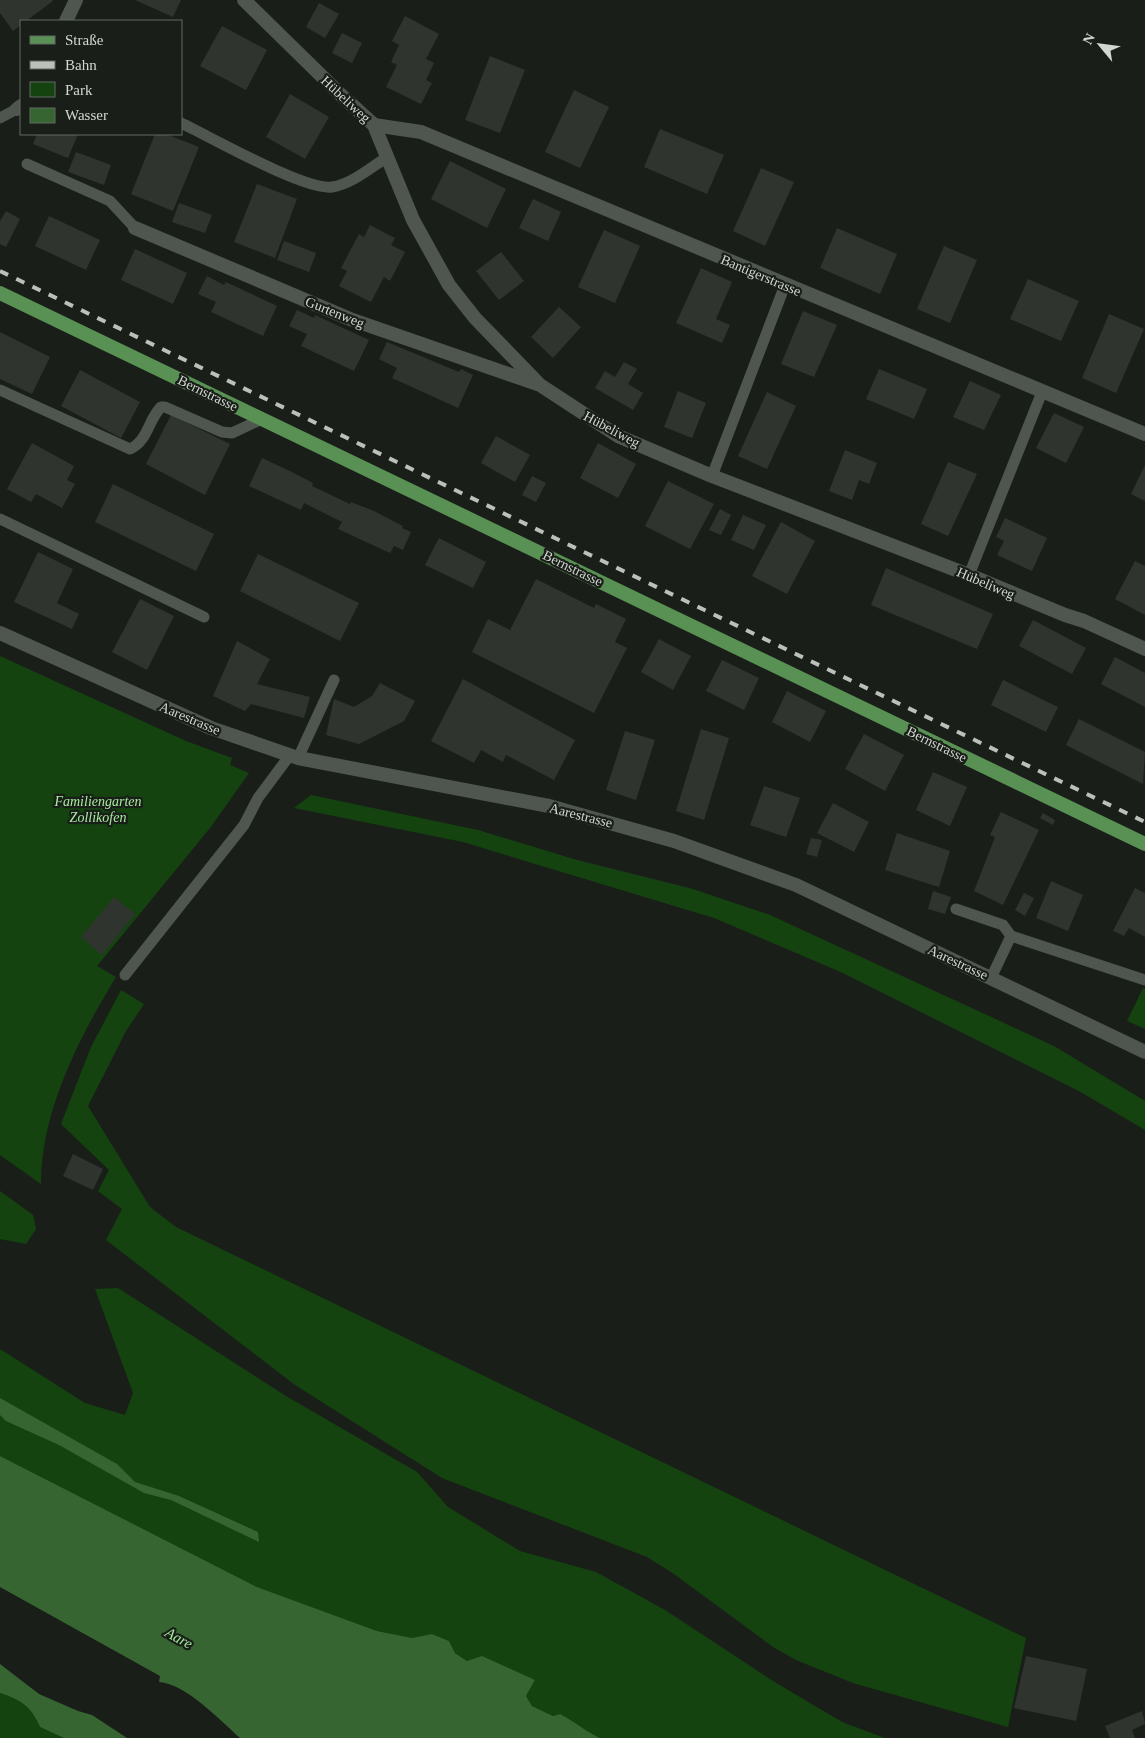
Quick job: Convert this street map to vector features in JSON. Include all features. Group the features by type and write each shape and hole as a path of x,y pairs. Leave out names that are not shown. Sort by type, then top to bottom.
{"main road":[{"name":"Bernstrasse","path":"0,293 1145,844"}],"street":[{"path":"66,20 76,0"},
{"name":"Hübeliweg","path":"244,0 340,96 374,125 413,220 449,285 475,318 540,385 618,436 712,476 1084,621 1145,649"},
{"name":"Bantigerstrasse","path":"374,125 421,132 1145,434"},
{"name":"Gurtenweg","path":"135,228 350,319 540,385"},
{"name":"Aarestrasse","path":"0,633 212,728 294,756 540,804 674,841 796,885 1145,1052"}],"lane":[{"path":"0,118 19,108"},
{"path":"182,123 296,180 323,188 345,184 386,158"},
{"path":"26,164 110,200 135,228"},
{"path":"712,476 785,285"},
{"path":"0,390 130,449 136,446 143,438 160,407 166,407 222,432 232,434 262,419"},
{"path":"969,575 1042,392"},
{"path":"0,519 204,617"},
{"path":"125,975 244,825 258,798 294,756 334,680"},
{"path":"956,909 1003,925 1011,936 1145,980"},
{"path":"991,978 1011,936"}],"green space":[{"name":"Familiengarten Zollikofen","path":"0,656 186,741 232,758 230,765 249,773 210,828 97,966 116,977 76,1050 55,1103 43,1157 41,1184 0,1155"},
{"path":"311,795 478,830 577,860 693,889 770,915 1054,1046 1145,1101 1145,1130 1079,1091 843,973 714,918 463,842 294,808"},
{"path":"1143,988 1145,989 1145,1029 1127,1021"},
{"path":"121,990 144,1004 126,1031 88,1106 150,1207 176,1227 1026,1638 1008,1727 853,1683 796,1660 773,1647 674,1574 647,1557 442,1478 295,1385 106,1240 122,1209 98,1191 109,1170 61,1124 91,1047"},
{"path":"0,1191 33,1215 36,1229 26,1244 0,1239"},
{"path":"118,1288 286,1396 417,1472 448,1507 520,1551 596,1572 665,1610 773,1681 842,1722 885,1738 600,1738 560,1714 553,1716 532,1706 526,1696 535,1680 510,1670 467,1661 455,1653 449,1641 432,1634 412,1638 377,1631 257,1587 0,1456 0,1349 85,1403 125,1415 133,1393 95,1289"},
{"path":"0,1693 20,1701 33,1714 40,1727 64,1738 0,1738"}],"water":[{"path":"0,1398 117,1464 135,1482 179,1496 258,1532 259,1542 171,1500 144,1493 59,1445 6,1421 0,1415"},
{"name":"Aare","path":"0,1456 257,1587 377,1631 412,1638 432,1634 449,1641 455,1653 467,1661 482,1656 535,1680 526,1696 532,1706 553,1716 560,1714 600,1738 240,1738 191,1696 169,1684 159,1682 160,1676 0,1587"},
{"path":"0,1664 39,1694 92,1715 127,1738 64,1738 40,1727 33,1714 20,1701 0,1693"}],"building":[{"path":"0,0 53,1 27,20 20,20 20,26 13,31 0,13"},
{"path":"135,0 181,0 173,17"},
{"path":"319,3 339,14 325,38 306,27"},
{"path":"405,16 439,34 426,59 434,63 426,80 432,83 421,104 386,87 397,65 391,62 399,45 392,41"},
{"path":"222,26 267,50 246,90 200,66"},
{"path":"342,33 362,43 352,63 332,53"},
{"path":"490,56 525,70 500,133 465,120"},
{"path":"574,90 609,107 580,168 545,152"},
{"path":"290,94 329,117 305,159 266,137"},
{"path":"660,129 724,155 707,194 644,167"},
{"path":"37,135 78,135 68,158 33,144"},
{"path":"155,135 169,135 199,147 173,211 131,194"},
{"path":"76,152 111,165 104,185 68,172"},
{"path":"450,161 506,189 487,228 431,199"},
{"path":"761,168 794,182 765,246 733,231"},
{"path":"257,184 297,199 275,258 234,242"},
{"path":"533,199 561,212 548,241 519,228"},
{"path":"179,203 212,215 205,233 172,222"},
{"path":"6,211 20,219 6,247 0,244 0,221"},
{"path":"49,216 100,240 86,270 35,246"},
{"path":"370,225 395,238 391,245 405,252 390,281 384,277 371,302 339,286 347,271 341,268 359,234 364,237"},
{"path":"837,228 897,254 880,294 820,268"},
{"path":"604,230 640,246 615,303 578,287"},
{"path":"284,241 316,253 309,272 277,260"},
{"path":"944,246 977,260 950,323 917,309"},
{"path":"135,249 187,273 173,304 121,280"},
{"path":"501,252 524,281 499,300 476,271"},
{"path":"701,268 732,282 716,319 730,325 722,343 676,323"},
{"path":"207,276 224,285 226,282 277,306 263,336 211,312 216,302 198,294"},
{"path":"1028,279 1079,301 1061,341 1010,319"},
{"path":"559,307 581,327 553,358 531,337"},
{"path":"297,310 314,318 315,315 369,340 354,371 301,346 307,334 289,326"},
{"path":"803,311 837,325 814,377 781,364"},
{"path":"1109,314 1144,329 1116,393 1082,378"},
{"path":"0,332 50,357 32,394 0,379"},
{"path":"387,342 459,372 461,369 473,375 458,408 392,378 397,368 379,359"},
{"path":"624,362 637,369 628,384 643,393 633,410 595,388 605,371 615,377"},
{"path":"879,369 927,389 914,419 866,399"},
{"path":"80,370 140,402 121,438 61,406"},
{"path":"970,381 1001,395 984,430 953,417"},
{"path":"678,391 706,403 692,438 664,427"},
{"path":"767,392 796,406 767,469 738,456"},
{"path":"1054,413 1084,427 1066,463 1036,448"},
{"path":"171,415 230,444 205,495 146,464"},
{"path":"496,436 530,455 515,482 481,463"},
{"path":"32,443 74,466 67,480 75,484 62,508 36,494 31,502 7,489"},
{"path":"598,443 636,464 618,498 580,478"},
{"path":"845,450 877,463 869,484 859,480 852,500 829,491"},
{"path":"262,458 313,483 312,486 350,504 351,502 374,511 403,526 402,528 411,532 403,550 394,546 390,553 338,529 342,522 304,503 301,510 249,486"},
{"path":"948,462 977,474 948,536 921,524"},
{"path":"1145,465 1145,501 1131,494"},
{"path":"532,476 546,483 536,502 522,495"},
{"path":"668,481 714,504 690,549 645,526"},
{"path":"113,484 214,534 196,571 95,522"},
{"path":"720,509 731,515 721,535 709,530"},
{"path":"743,515 766,525 754,550 731,540"},
{"path":"1005,518 1047,538 1032,571 997,555 1004,541 996,537"},
{"path":"781,522 815,541 787,594 752,576"},
{"path":"439,538 486,562 473,588 425,565"},
{"path":"38,552 73,569 57,603 79,614 72,629 14,602"},
{"path":"258,554 359,603 340,641 240,591"},
{"path":"1135,561 1145,566 1145,615 1115,599"},
{"path":"886,568 993,614 977,649 871,605"},
{"path":"536,579 594,608 596,604 626,619 615,642 627,648 594,713 472,652 488,619 510,630"},
{"path":"140,599 174,616 147,670 112,652"},
{"path":"1033,620 1086,648 1072,674 1019,646"},
{"path":"659,639 691,656 673,690 641,672"},
{"path":"237,641 270,659 257,684 310,697 304,718 251,704 245,711 213,696"},
{"path":"1115,657 1145,673 1145,707 1101,684"},
{"path":"722,660 759,678 744,710 706,691"},
{"path":"463,679 575,740 554,780 506,755 503,762 481,750 474,763 431,741"},
{"path":"1003,680 1058,707 1046,732 991,705"},
{"path":"380,683 415,701 404,721 359,744 326,735 334,699 354,707 372,696"},
{"path":"787,691 826,711 810,742 772,722"},
{"path":"1079,719 1145,752 1143,784 1066,745"},
{"path":"701,729 729,738 704,820 676,811"},
{"path":"625,731 655,740 636,800 606,790"},
{"path":"864,734 904,755 885,791 845,769"},
{"path":"933,772 967,787 950,826 916,810"},
{"path":"764,786 800,798 786,837 750,825"},
{"path":"833,803 869,822 854,852 817,833"},
{"path":"1001,812 1039,830 1003,905 974,891 995,837 990,835"},
{"path":"1043,813 1055,820 1053,825 1040,818"},
{"path":"897,833 950,851 939,887 885,870"},
{"path":"811,838 822,840 817,857 806,854"},
{"path":"1051,881 1083,895 1068,931 1036,918"},
{"path":"1135,888 1145,893 1145,937 1129,928 1124,936 1113,931"},
{"path":"933,891 951,897 945,914 928,909"},
{"path":"1024,893 1034,898 1025,916 1015,910"},
{"path":"114,897 135,914 102,955 81,937"},
{"path":"73,1154 103,1169 93,1190 63,1176"},
{"path":"1026,1656 1087,1669 1076,1721 1014,1708"},
{"path":"1142,1711 1145,1724 1132,1730 1135,1738 1110,1738 1105,1726"}],"railway":[{"path":"0,271 1145,822"}]}
